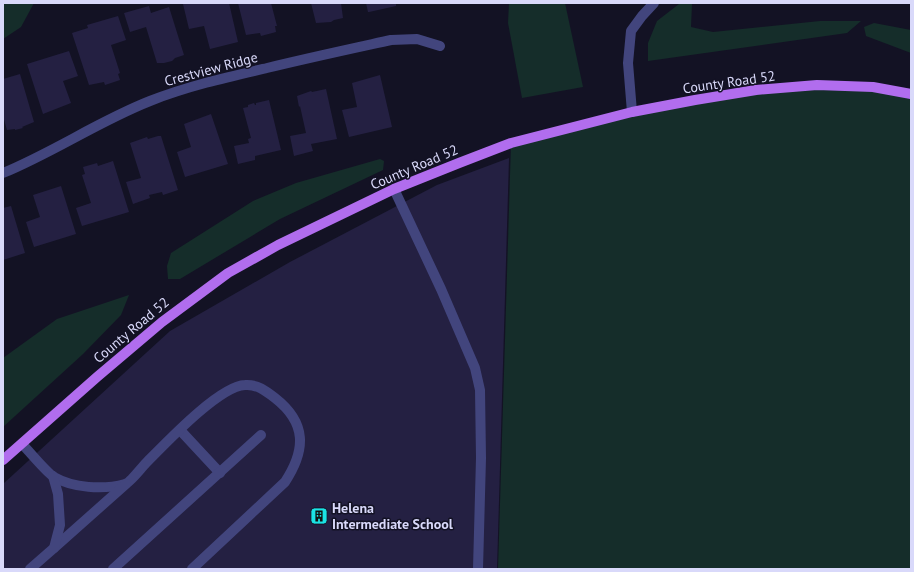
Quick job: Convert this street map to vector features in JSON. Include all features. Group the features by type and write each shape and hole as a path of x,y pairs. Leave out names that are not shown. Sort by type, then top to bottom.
{"main road":[{"name":"County Road 52","path":"3,460 162,322 228,273 278,245 394,189 511,143 632,112 695,100 749,92 817,85 873,87 911,94"}],"street":[{"path":"632,112 628,63 631,31 654,3"},
{"name":"Crestview Ridge","path":"3,172 35,158 119,114 151,100 186,88 221,78 391,40 417,39 440,46"},
{"path":"394,189 441,289 475,368 480,390 481,458 478,569"},
{"path":"30,569 126,484 180,430 211,403 226,392 244,385 264,389 284,406 295,419 300,431 299,449 294,469 285,482 192,569"},
{"path":"180,430 220,472"},
{"path":"113,569 261,435"},
{"path":"22,444 53,476 75,486 91,488 126,484"},
{"path":"53,476 58,494 60,510 60,525 54,548"}],"green space":[{"path":"3,3 34,3 21,27 3,39"},
{"path":"509,3 565,3 583,87 522,98 508,23"},
{"path":"679,4 692,4 691,27 713,32 820,21 861,21 847,33 648,61 648,43 657,21"},
{"path":"874,23 911,30 911,53 866,36 864,27"},
{"path":"873,87 911,96 911,569 498,569 511,143 756,90"},
{"path":"380,159 384,161 383,170 280,219 180,279 168,279 167,266 171,253 253,201 296,183"},
{"path":"129,295 121,315 83,354 3,427 3,358 57,319"}],"building":[{"path":"229,3 238,42 210,49 204,26 189,29 183,4"},
{"path":"238,3 271,3 277,26 275,26 276,32 261,36 260,33 246,35"},
{"path":"311,3 341,3 343,18 331,22 316,23"},
{"path":"366,3 396,3 396,6 368,12"},
{"path":"149,6 151,13 169,7 184,55 175,58 172,61 157,63 146,27 130,32 124,13"},
{"path":"118,16 126,40 111,45 120,73 118,74 120,80 105,85 104,82 89,85 72,33 88,28 87,25"},
{"path":"69,51 78,76 63,81 71,103 43,114 27,64"},
{"path":"20,74 34,122 22,127 23,128 7,130 3,116 3,79"},
{"path":"380,75 392,127 349,137 342,110 357,107 352,83"},
{"path":"326,89 337,139 311,144 313,151 294,156 290,136 306,133 297,96 311,91"},
{"path":"269,100 281,150 255,156 255,160 238,164 234,146 249,143 248,139 251,138 243,108 254,103 256,105 256,103"},
{"path":"211,114 228,164 185,177 177,152 191,147 184,124"},
{"path":"161,136 178,190 163,195 162,192 149,195 150,198 133,204 126,182 141,178 130,143 147,137 148,139"},
{"path":"509,158 497,569 3,569 3,484 170,331 290,262 437,185"},
{"path":"113,161 129,212 82,226 76,208 91,203 82,175 85,174 83,167 97,163 98,166"},
{"path":"61,186 76,234 34,247 26,222 40,217 33,195"},
{"path":"11,206 25,253 3,260 3,208"}],"place":[{"name":"Helena Intermediate School","path":"319,516"}]}
